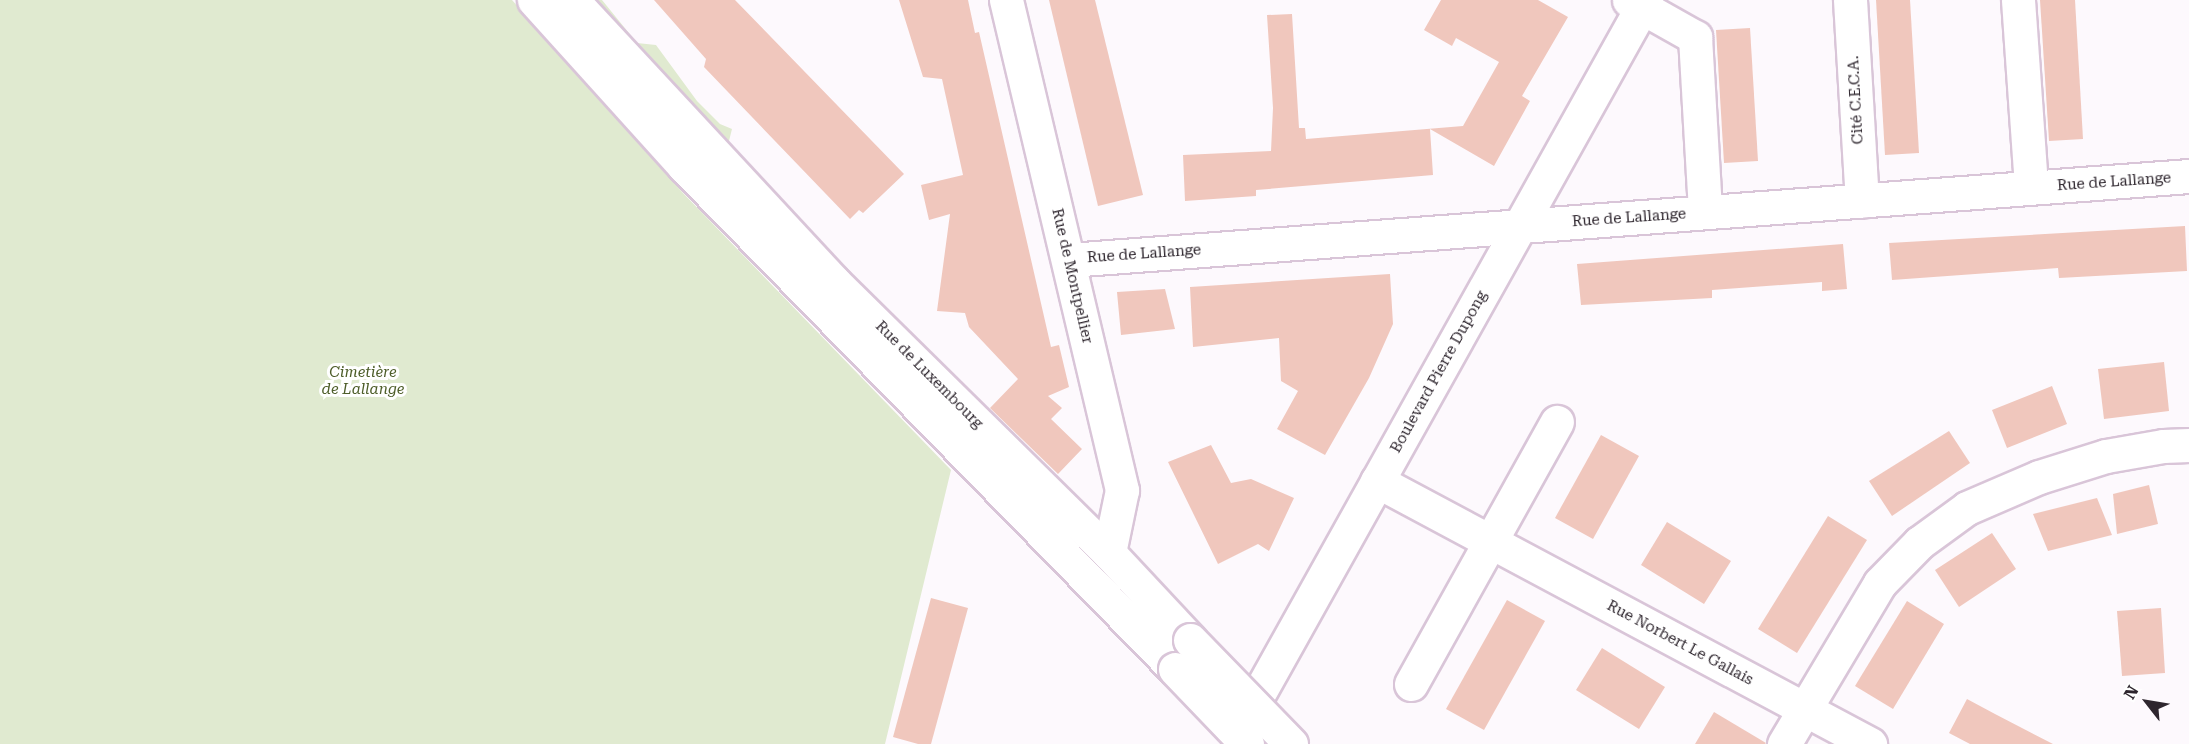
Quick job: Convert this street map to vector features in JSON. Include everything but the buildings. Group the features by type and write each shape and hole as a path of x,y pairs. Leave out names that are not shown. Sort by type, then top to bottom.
{"street":[{"name":"Rue de Luxembourg","path":"534,0 684,166 1247,744"},
{"name":"Rue de Luxembourg","path":"572,0 834,282 1109,553 1291,744"},
{"name":"Rue de Montpellier","path":"1006,0 1122,490 1109,553"},
{"name":"Cité C.E.C.A.","path":"1850,0 1862,201"},
{"path":"2018,0 2031,188"},
{"path":"1639,2 1695,37 1705,212"},
{"name":"Boulevard Pierre Dupong","path":"1230,744 1521,226 1639,2"},
{"name":"Rue de Lallange","path":"1069,260 2189,176"},
{"path":"1411,684 1557,422"},
{"path":"1784,744 1881,583 1918,543 1967,508 2039,477 2106,456 2163,446 2189,445"},
{"name":"Rue Norbert Le Gallais","path":"1377,481 1869,744"},
{"path":"1052,542 1109,553"}],"green space":[{"name":"Cimetière de Lallange","path":"0,0 512,0 683,193 951,470 885,744 0,744"},
{"path":"572,0 602,0 637,43 656,45 697,101 720,124 732,129 723,165"}]}
